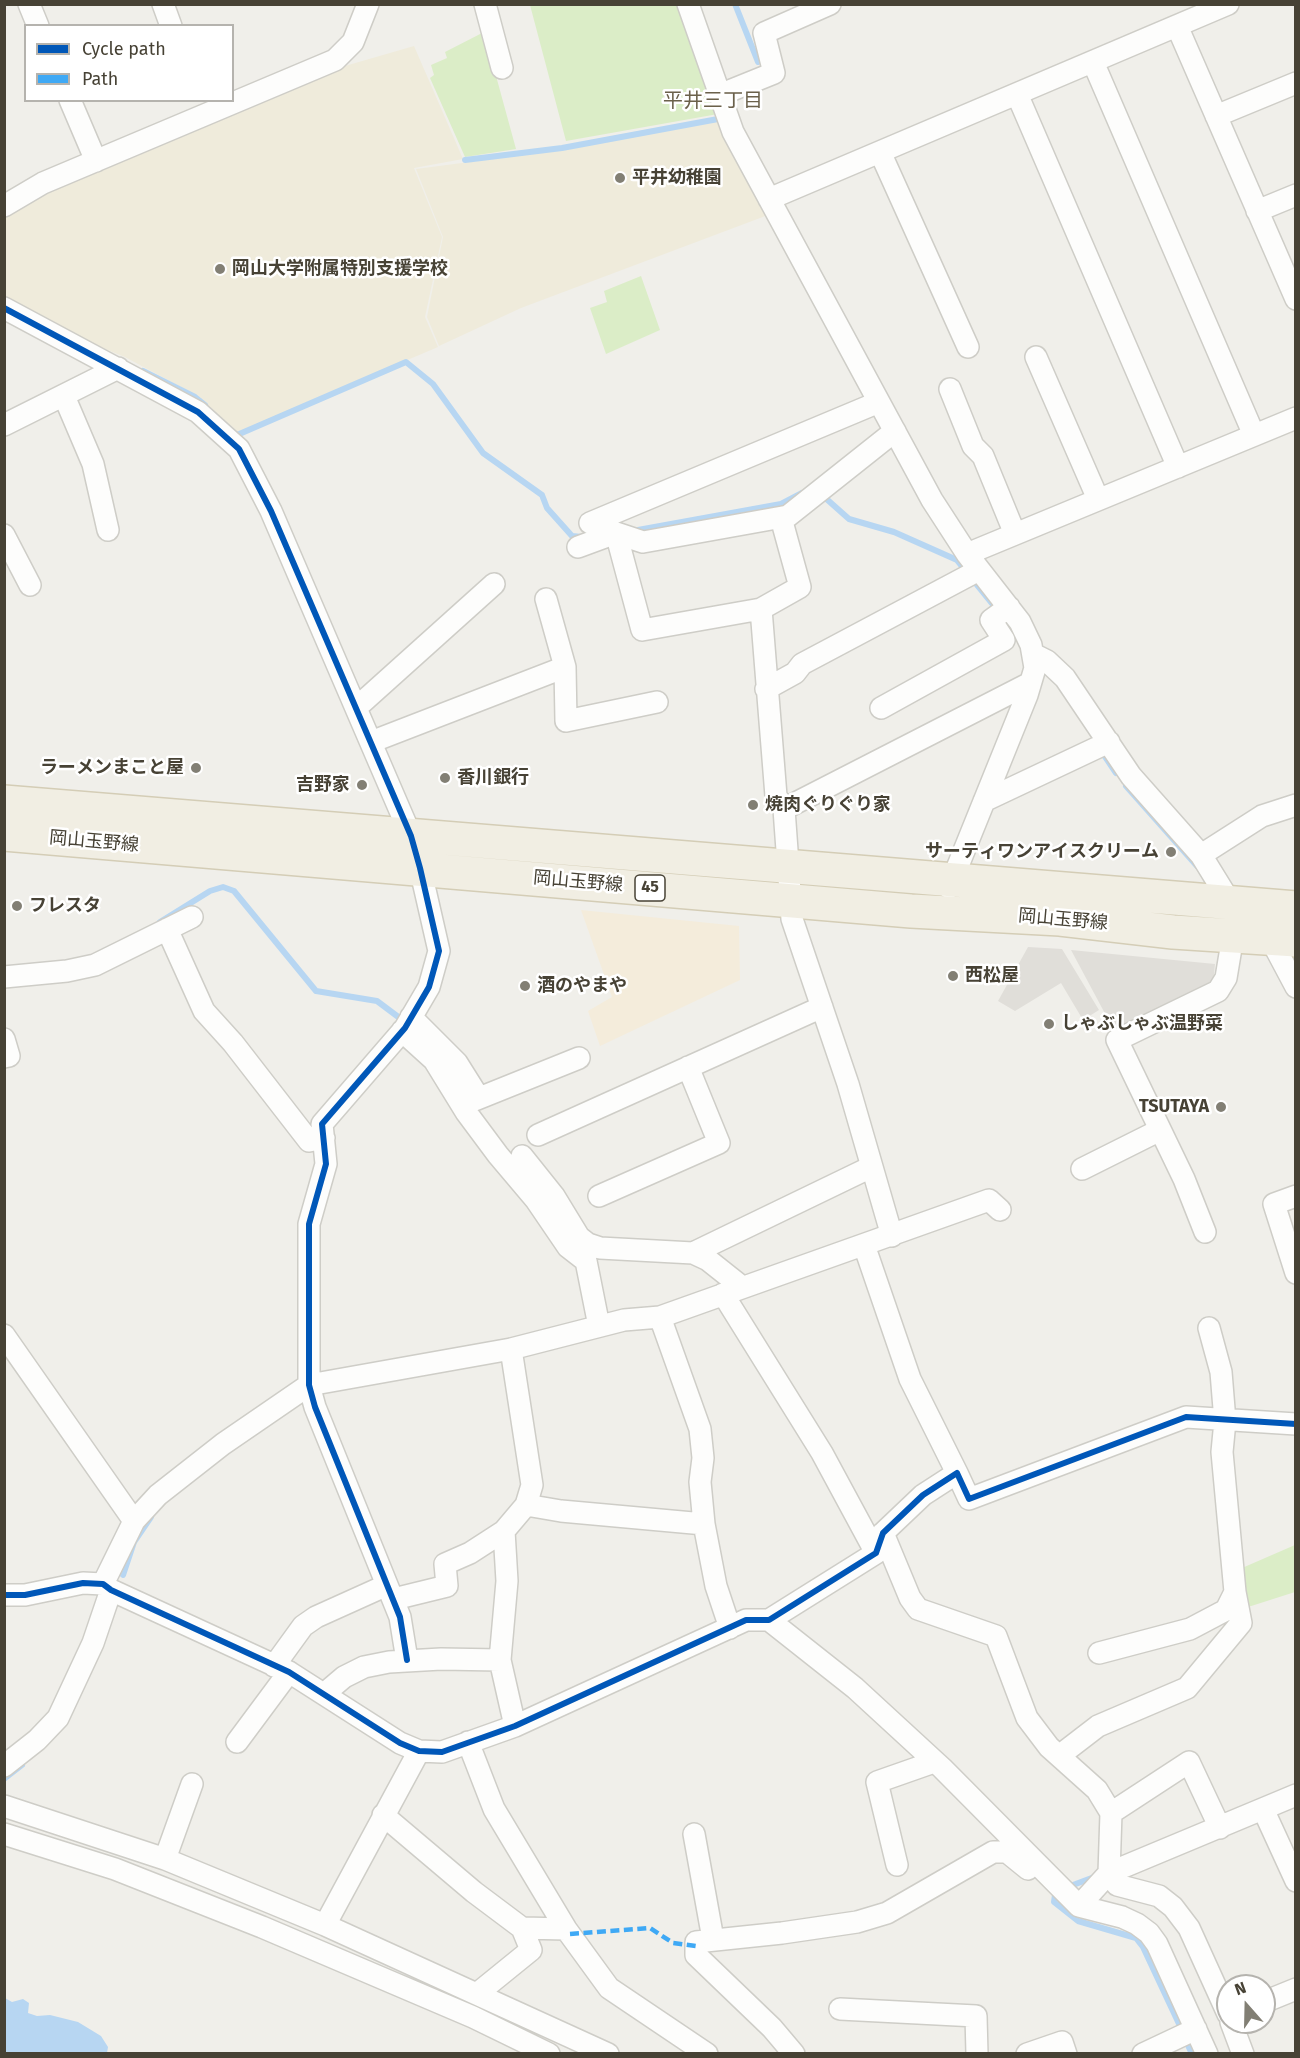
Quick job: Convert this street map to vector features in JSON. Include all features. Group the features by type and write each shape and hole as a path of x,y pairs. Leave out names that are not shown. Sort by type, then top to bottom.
{"main road":[{"name":"岡山玉野線","path":"4,802 1296,908"},
{"name":"岡山玉野線","path":"4,834 1283,939"}],"street":[{"path":"29,4 37,24"},
{"path":"163,4 170,24"},
{"path":"234,96 334,60 353,42 368,4"},
{"path":"485,4 502,68"},
{"path":"688,4 722,94 733,132 932,500 1003,612 1020,622 1033,654 1035,668 1030,683 954,879 936,911"},
{"path":"722,94 774,73 764,33 830,4"},
{"path":"770,199 1228,4"},
{"path":"1177,26 1296,299"},
{"path":"1093,62 1254,435"},
{"path":"1216,116 1296,84"},
{"path":"1017,94 1178,467"},
{"path":"71,102 96,161"},
{"path":"4,206 43,183 96,161 203,107"},
{"path":"880,152 968,347"},
{"path":"1257,211 1296,195"},
{"path":"4,308 198,412 238,449 271,511 411,836 439,951 429,987 406,1024 322,1124 326,1164 309,1224 309,1385 315,1407 390,1592 405,1639 406,1660"},
{"path":"1036,357 1098,500"},
{"path":"4,425 118,368"},
{"path":"950,389 973,446 983,456 1015,534"},
{"path":"64,396 93,464 108,530"},
{"path":"590,523 879,402"},
{"path":"766,689 795,673 802,664 972,566 1015,534 1296,418"},
{"path":"578,547 616,533 643,542 788,516 819,494 895,431"},
{"path":"616,533 642,630 761,609 800,587 781,518"},
{"path":"4,535 30,585"},
{"path":"356,708 494,584"},
{"path":"546,599 565,667 566,722 657,702"},
{"path":"761,609 776,796 784,809 792,919 848,1084 892,1236"},
{"path":"881,708 1004,640 992,620 1003,612"},
{"path":"1033,654 1047,661 1065,678 1102,745 1201,855 1230,902"},
{"path":"371,742 565,667"},
{"path":"784,809 1030,683"},
{"path":"984,801 1102,745"},
{"path":"1201,855 1262,816 1296,805"},
{"path":"4,976 67,971 95,965 192,917"},
{"path":"167,929 204,1011 233,1043 309,1141 324,1138"},
{"path":"1205,1232 1184,1179 1117,1040 1218,991 1226,978 1233,936"},
{"path":"1283,939 1296,987"},
{"path":"538,1135 822,1008"},
{"path":"406,1024 434,1060 471,1101 498,1155 538,1190 579,1237 588,1244 600,1248 693,1252 708,1260 733,1291 822,1452 880,1543 910,1598 918,1609 996,1636 1027,1718 1059,1756 1096,1790 1111,1813 1109,1873 1117,1885 1159,1896 1173,1907 1189,1928 1216,1988"},
{"path":"4,1040 9,1056 4,1057"},
{"path":"471,1101 579,1058"},
{"path":"599,1196 719,1143 688,1067"},
{"path":"1082,1169 1160,1130"},
{"path":"522,1156 568,1247 585,1262 599,1326"},
{"path":"693,1252 871,1167"},
{"path":"1296,1196 1274,1204 1296,1273"},
{"path":"4,1766 37,1740 58,1718 93,1643 107,1587 134,1521 158,1495 223,1444 309,1385 511,1349 624,1320 660,1317 989,1200 1000,1210"},
{"path":"864,1245 910,1379 969,1498 1186,1417 1296,1424"},
{"path":"660,1317 700,1429 703,1458 700,1482 704,1524 716,1586 730,1628"},
{"path":"1059,1756 1098,1726 1187,1688 1241,1623 1235,1592 1222,1452 1225,1421 1221,1372 1209,1328"},
{"path":"4,1335 134,1521"},
{"path":"237,1742 282,1669 303,1626 316,1617 390,1592 447,1586 445,1564 470,1553 504,1531 526,1505 532,1485 511,1349"},
{"path":"4,1595 25,1595 83,1583 107,1587 282,1669 400,1743 419,1751 442,1752 515,1726 746,1620 769,1620 880,1543 923,1496 957,1473"},
{"path":"526,1505 561,1511 704,1524"},
{"path":"504,1531 507,1581 500,1660 515,1726"},
{"path":"1099,1653 1190,1629 1226,1610 1235,1592"},
{"path":"769,1620 855,1688 934,1762 1079,1906 1122,1917 1149,1933 1157,1944 1206,2054"},
{"path":"324,1694 344,1677 364,1667 406,1660 500,1660"},
{"path":"468,1742 494,1809 566,1929 609,1988 706,2054"},
{"path":"321,1924 419,1751"},
{"path":"897,1865 877,1782 934,1762"},
{"path":"1111,1813 1189,1762 1220,1828"},
{"path":"165,1859 192,1784"},
{"path":"1079,1906 1109,1873 1296,1795"},
{"path":"4,1806 165,1859 478,1993 608,2054"},
{"path":"1263,1809 1296,1881"},
{"path":"383,1815 474,1892 522,1928 531,1950 478,1993"},
{"path":"4,1834 115,1869 262,1927 473,2017 549,2054"},
{"path":"694,1834 713,1939"},
{"path":"794,2054 772,2028 696,1955 696,1942 856,1922 887,1913 993,1852 1007,1852 1042,1878 1050,1876"},
{"path":"262,1927 267,1920 321,1924"},
{"path":"522,1928 566,1929"},
{"path":"1276,1997 1296,1989"},
{"path":"840,2009 976,2016 977,2054"},
{"path":"1143,2054 1196,2029"},
{"path":"1236,2034 1243,2054"},
{"path":"1027,2054 1062,2042 1066,2054"}],"shaded area":[{"name":"岡山大学附属特別支援学校","path":"414,46 463,159 414,168 442,237 425,317 438,347 238,432 198,396 125,357 80,339 5,301 4,212 23,201 345,66"},
{"path":"720,120 768,215 521,308 439,346 427,317 443,237 416,169 561,150"},
{"path":"581,910 739,926 740,980 600,1046 588,1011 612,997"},
{"path":"1028,947 1062,949 1099,1010 1083,1020 1061,983 1015,1011 998,1001"},
{"path":"1071,950 1215,964 1213,984 1117,1036"}],"green space":[{"path":"530,5 678,5 718,114 566,141"},
{"path":"484,32 516,149 465,157 430,78 434,75 431,65 447,58 445,52"},
{"path":"641,276 660,330 606,354 590,308 607,302 604,291"},
{"path":"1295,1545 1295,1592 1245,1608 1242,1568"}],"water":[{"path":"5,1998 12,2002 23,1999 29,2003 28,2013 37,2016 50,2015 78,2022 101,2036 108,2047 107,2053 5,2053"}],"waterway":[{"path":"735,4 758,62"},
{"path":"465,160 562,148 718,119"},
{"path":"234,433 237,435 406,362 433,384 483,453 542,495 547,508 572,536 582,537"},
{"path":"143,371 195,397 205,405"},
{"path":"638,530 781,504 802,493"},
{"path":"822,495 849,519 894,532 957,560 995,607"},
{"path":"1002,617 1017,638"},
{"path":"1100,749 1116,773"},
{"path":"1126,786 1197,866"},
{"path":"160,922 210,891 223,887 234,891 316,991 377,1001 405,1022"},
{"path":"123,1575 134,1542 151,1517"},
{"path":"4,1779 22,1765"},
{"path":"1073,1885 1097,1876"},
{"path":"1055,1895 1054,1902 1078,1921 1136,1938 1143,1947 1180,2026"},
{"path":"1187,2043 1192,2054"}],"marked path":[{"path":"570,1934 650,1928 673,1943 696,1946"}],"cycle path":[{"path":"4,308 198,412 239,449 271,511 411,836 439,951 429,987 405,1028 322,1124 326,1164 309,1224 309,1385 315,1407 400,1617 407,1660"},
{"path":"4,1595 25,1595 83,1583 103,1584 111,1590 289,1672 400,1743 419,1751 442,1752 515,1726 746,1620 769,1620 876,1553 883,1533 923,1495 957,1473 969,1499 1186,1417 1296,1424"}],"place":[{"name":"平井幼稚園","path":"620,178"},
{"name":"岡山大学附属特別支援学校","path":"220,269"},
{"name":"ラーメンまこと屋","path":"196,768"},
{"name":"香川銀行","path":"445,778"},
{"name":"吉野家","path":"362,785"},
{"name":"焼肉ぐりぐり家","path":"753,805"},
{"name":"サーティワンアイスクリーム","path":"1171,852"},
{"name":"フレスタ","path":"17,906"},
{"name":"西松屋","path":"953,976"},
{"name":"酒のやまや","path":"525,986"},
{"name":"しゃぶしゃぶ温野菜","path":"1049,1024"},
{"name":"TSUTAYA","path":"1221,1107"}],"district":[{"name":"平井三丁目","path":"713,101"}]}
